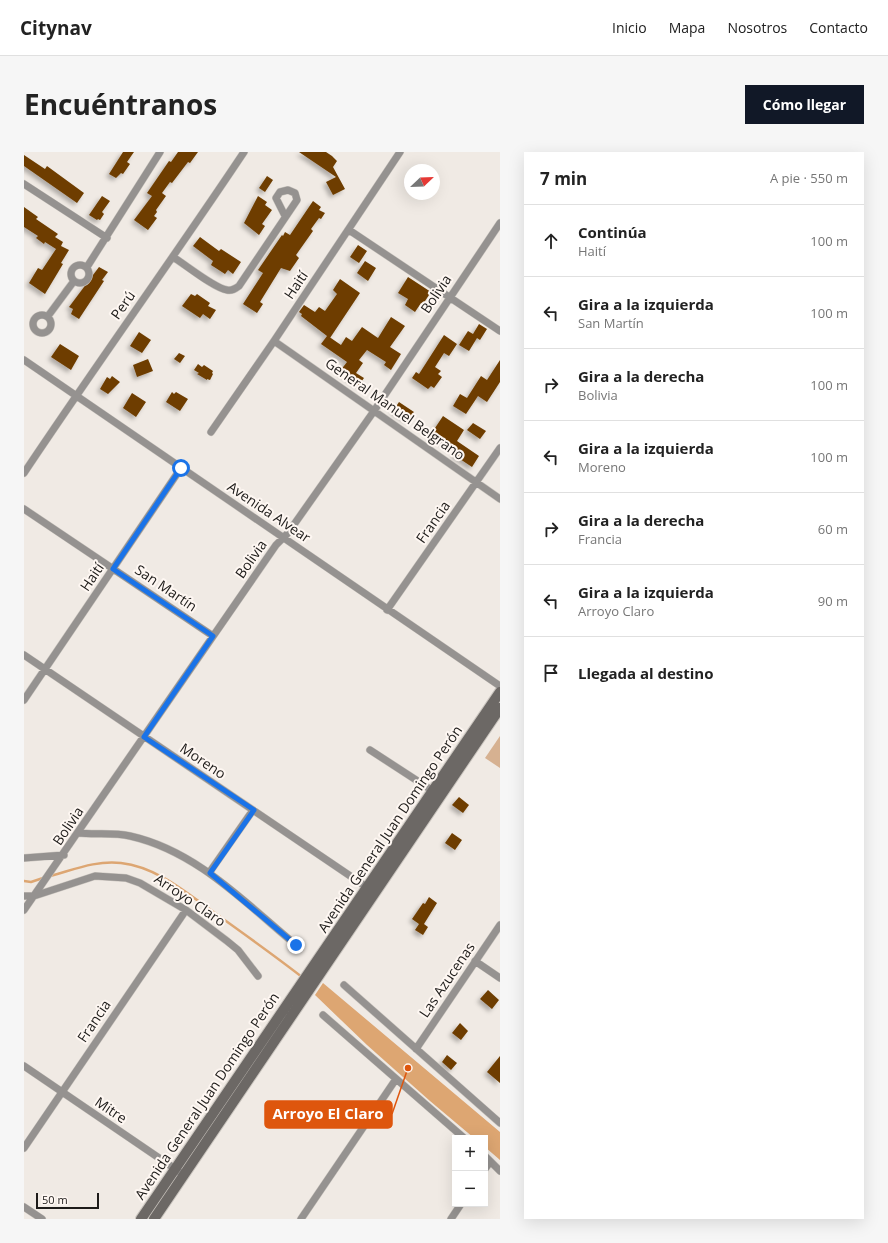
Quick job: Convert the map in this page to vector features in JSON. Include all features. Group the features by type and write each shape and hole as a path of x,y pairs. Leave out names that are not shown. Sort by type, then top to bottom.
{"main road":[{"name":"Avenida General Juan Domingo Perón","path":"318,968 368,888 500,692"},
{"name":"Avenida General Juan Domingo Perón","path":"141,1219 500,708"},
{"name":"Avenida General Juan Domingo Perón","path":"154,1219 184,1175 301,992"}],"street":[{"path":"87,267 107,238 136,188 160,152"},
{"name":"Perú","path":"24,473 76,395 173,257 244,152"},
{"name":"Haití","path":"211,432 349,230 400,152"},
{"path":"24,184 107,238"},
{"path":"173,257 218,286 227,290 233,290 238,286 285,216"},
{"name":"Bolivia","path":"24,910 64,855 276,545 374,411 500,223"},
{"path":"349,230 500,331"},
{"path":"81,264 87,267 90,272 87,280 82,283 74,281 71,275 74,266 81,264"},
{"path":"48,316 74,281"},
{"name":"General Manuel Belgrano","path":"274,341 500,499"},
{"name":"Avenida Alvear","path":"24,360 500,686"},
{"name":"Francia","path":"387,610 500,448"},
{"name":"Haití","path":"24,700 181,468"},
{"name":"San Martín","path":"24,509 213,636"},
{"name":"Moreno","path":"24,655 368,888"},
{"path":"370,750 433,791"},
{"path":"210,873 254,810"},
{"name":"Arroyo Claro","path":"78,833 130,836 182,855 210,873 296,945"},
{"path":"24,858 64,855"},
{"name":"Arroyo Claro","path":"24,896 34,896 95,876 126,878 140,883 186,910 238,950 258,976"},
{"name":"Francia","path":"24,1148 61,1091 186,910"},
{"name":"Las Azucenas","path":"416,1050 500,925"},
{"path":"475,961 500,978"},
{"path":"344,985 500,1123"},
{"path":"323,1015 461,1135"},
{"name":"Mitre","path":"24,1066 184,1175"},
{"path":"301,1219 396,1079"},
{"path":"488,1159 500,1171"},
{"path":"24,1207 42,1219"},
{"path":"451,1219 459,1207"}],"shaded area":[{"path":"500,736 500,768 485,758"},
{"path":"323,983 500,1132 500,1160 488,1150 488,1135 470,1135 367,1045 315,995"}],"building":[{"path":"123,152 134,152 127,162 130,164 123,174 121,173 116,178 109,174"},
{"path":"178,152 198,152 190,163 188,162 172,183 170,182 162,193 166,196 156,210 157,212 154,216 157,218 148,230 134,220 152,196 147,193 169,161 171,162"},
{"path":"299,152 326,152 332,156 337,161 333,167 345,189 333,195 326,182 336,177"},
{"path":"24,155 45,169 47,166 84,193 77,203 24,166"},
{"path":"267,176 273,180 265,192 259,188"},
{"path":"102,196 110,201 102,212 104,214 100,220 97,220 89,215"},
{"path":"258,196 267,202 265,205 272,210 262,224 265,226 259,235 244,223"},
{"path":"313,201 321,207 319,210 325,213 321,219 319,218 311,229 313,231 296,255 299,258 290,271 281,268 260,302 263,304 257,313 243,304 263,273 258,270 282,235 283,236 285,232 290,235"},
{"path":"24,207 38,217 36,219 58,234 55,237 63,242 61,246 69,250 61,263 63,264 45,294 29,283 38,268 42,270 56,249 45,242 44,244 36,238 38,236 24,227"},
{"path":"200,237 219,251 221,249 241,262 233,274 228,270 225,274 211,265 213,261 193,246"},
{"path":"358,245 367,251 359,263 350,257"},
{"path":"365,261 376,268 368,281 357,273"},
{"path":"99,267 108,272 102,280 104,281 79,319 71,314 73,309 69,307"},
{"path":"408,277 431,292 423,304 421,303 415,312 405,305 408,299 398,293"},
{"path":"340,279 360,293 330,338 341,345 346,337 352,341 362,327 378,338 391,317 405,326 390,347 401,354 391,370 384,365 386,362 367,350 359,360 363,363 356,373 364,378 359,385 340,371 347,362 321,344 327,336 301,316 302,314 299,312 304,305 315,312 319,307 325,311 337,294 333,290"},
{"path":"191,294 195,296 197,294 210,303 208,306 216,310 210,319 203,314 200,318 182,306"},
{"path":"479,324 487,329 480,340 477,338 469,351 459,345 468,331 473,334"},
{"path":"139,332 151,340 142,353 130,346"},
{"path":"444,335 457,344 449,356 444,353 435,367 441,371 438,374 442,377 434,388 431,386 428,389 412,378 416,372 419,374"},
{"path":"60,344 79,356 71,370 51,357"},
{"path":"179,353 185,356 180,363 174,359"},
{"path":"148,359 153,371 137,377 133,365"},
{"path":"500,360 500,382 487,402 478,396 466,414 453,406 460,394 467,398 481,376 487,380"},
{"path":"198,364 202,367 204,365 213,371 210,380 207,380 197,374 199,373 194,370"},
{"path":"112,376 120,382 108,394 100,389 107,377 110,379"},
{"path":"172,392 174,394 176,392 188,399 180,411 166,402"},
{"path":"132,393 146,402 136,417 123,408"},
{"path":"399,402 414,412 408,420 393,411"},
{"path":"443,416 464,430 457,441 479,456 472,467 454,455 456,451 431,434"},
{"path":"473,423 486,431 480,439 467,430"},
{"path":"459,797 469,805 463,813 452,805"},
{"path":"452,833 462,840 455,850 445,843"},
{"path":"429,897 437,903 424,924 428,927 423,935 415,930 419,924 412,919"},
{"path":"488,990 499,1000 492,1009 480,999"},
{"path":"460,1023 468,1031 461,1040 452,1033"},
{"path":"447,1055 457,1063 451,1070 442,1062"},
{"path":"500,1056 500,1083 487,1072"}],"waterway":[{"path":"50,876 85,866 112,862 148,870 185,891 302,977"},
{"path":"24,881 31,882 43,878"}],"place":[{"name":"Arroyo El Claro","path":"408,1068"}],"route":[{"path":"181,468 113,569 213,636 144,737 254,810 210,873 296,945"}]}
